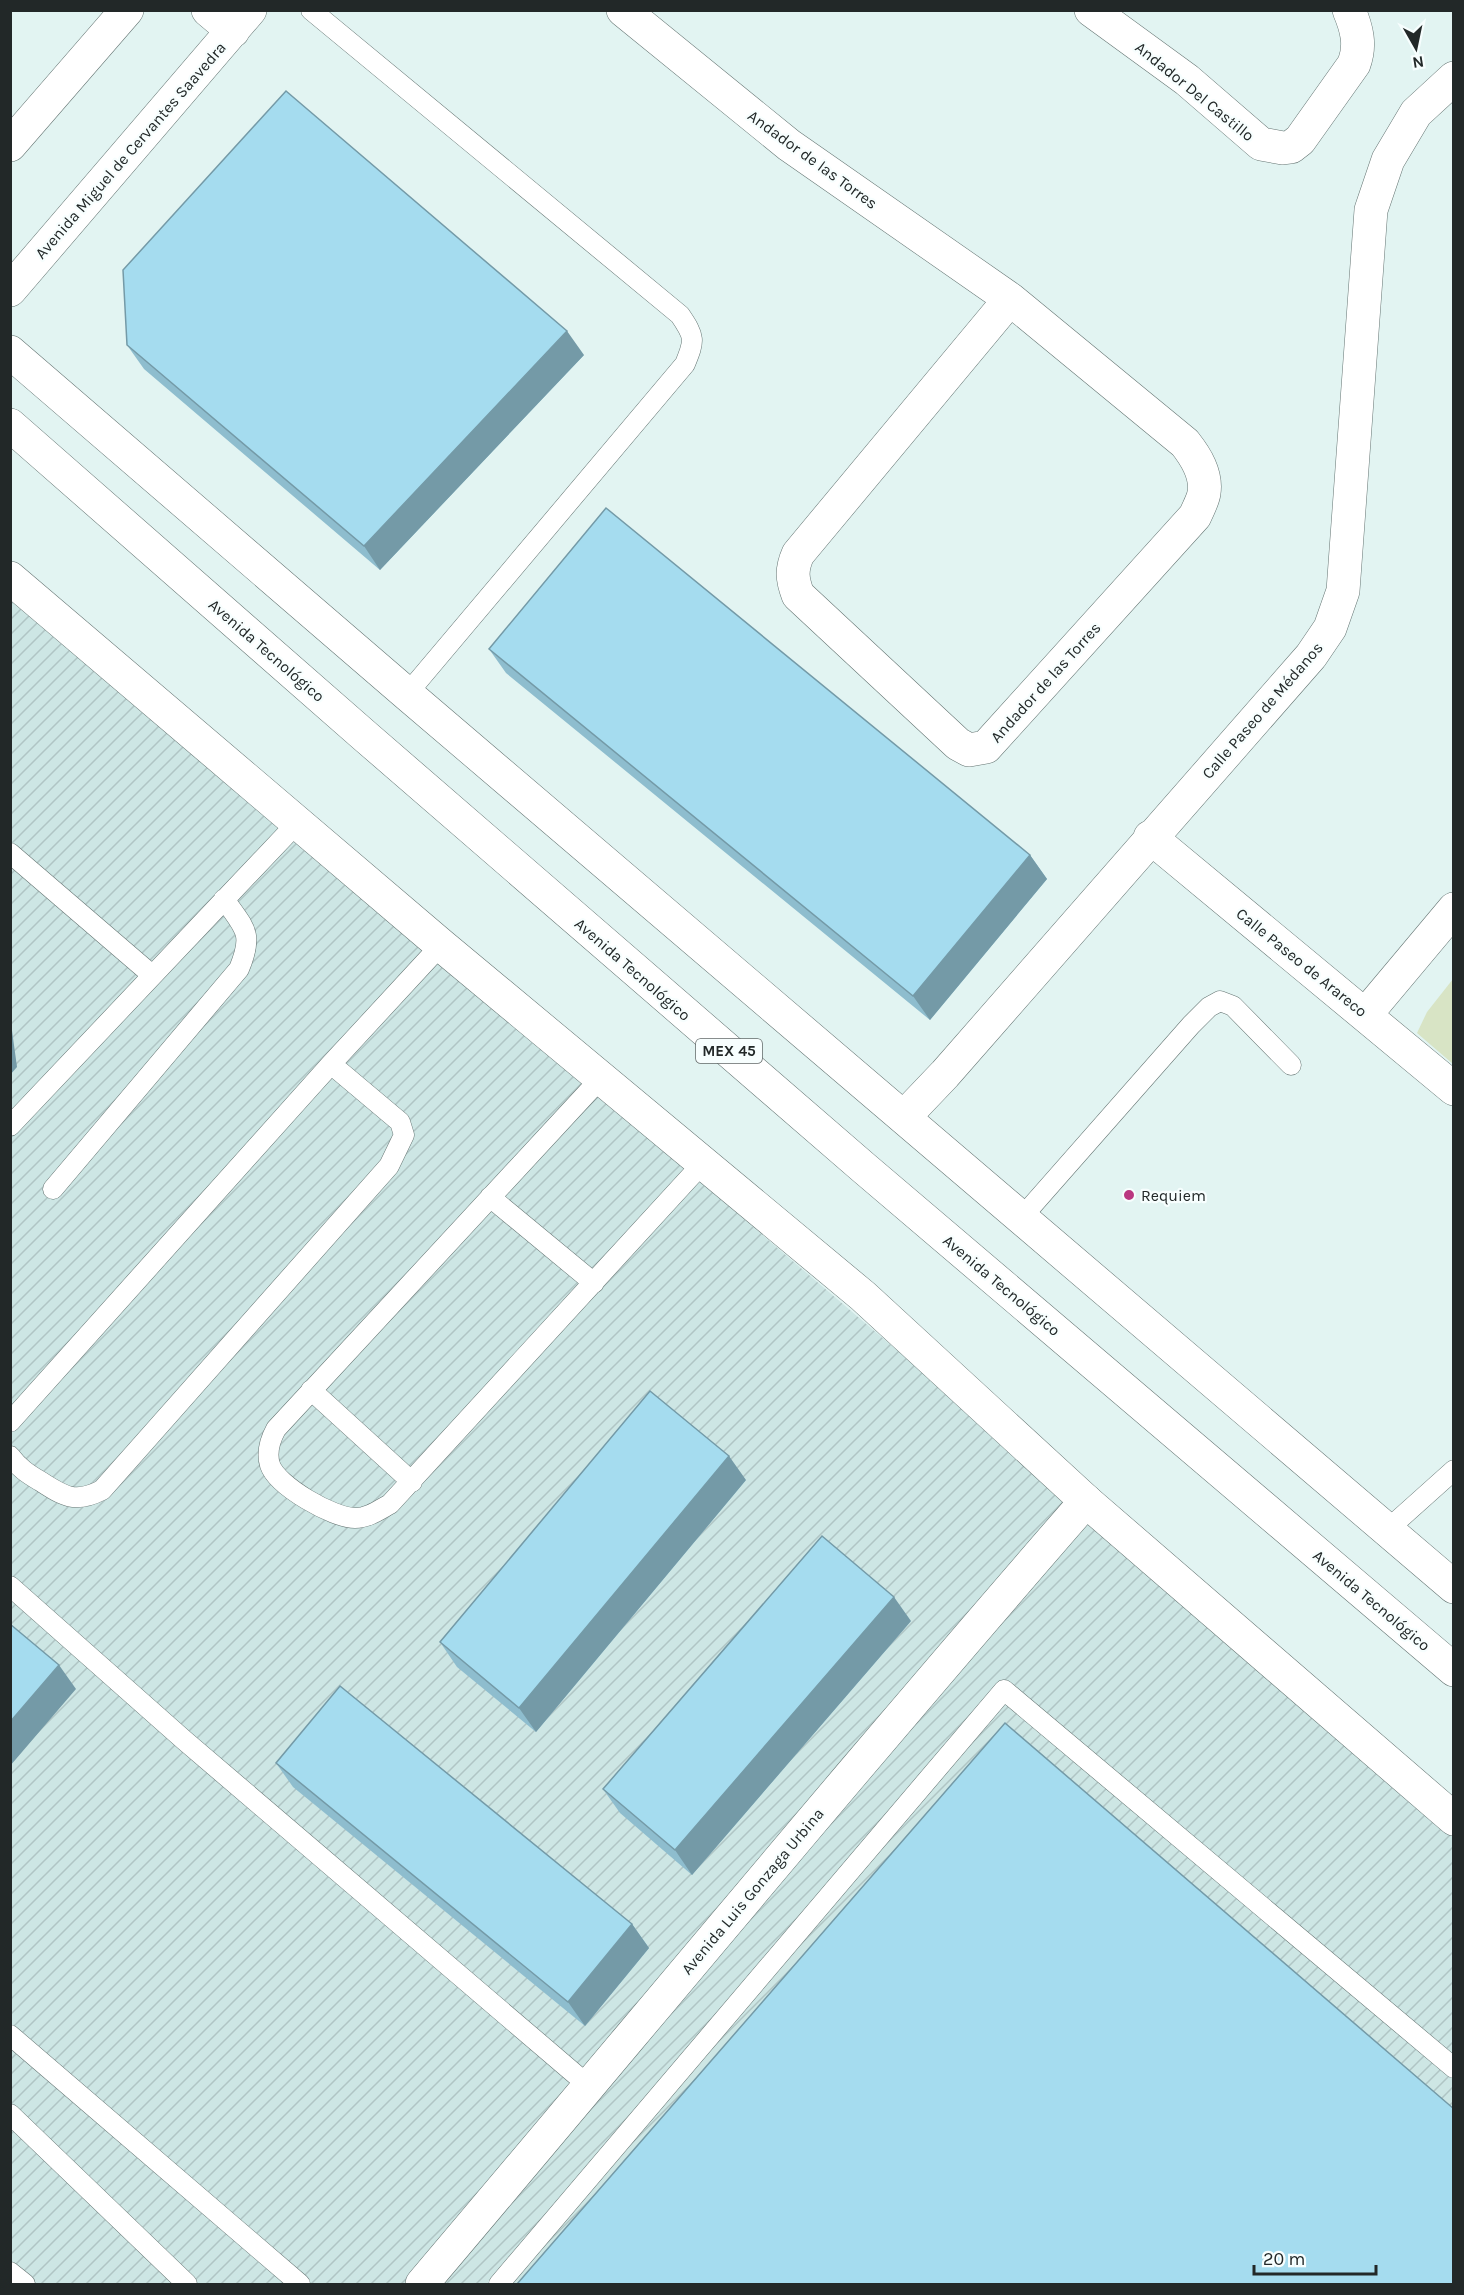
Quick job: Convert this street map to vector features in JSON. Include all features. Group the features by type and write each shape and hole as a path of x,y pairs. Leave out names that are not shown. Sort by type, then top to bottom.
{"street":[{"path":"10,145 128,10"},
{"name":"Andador de las Torres","path":"623,10 789,146 1010,299 1185,443 1197,458 1203,474 1204,493 1196,516 986,747 969,750 958,744 798,595 793,582 792,567 798,554 1010,299"},
{"name":"Andador Del Castillo","path":"1091,10 1187,80 1261,144 1283,148 1292,147 1300,140 1354,64 1359,52 1359,42 1349,10"},
{"name":"Avenida Miguel de Cervantes Saavedra","path":"10,290 230,17"},
{"name":"Calle Paseo de Médanos","path":"904,1117 945,1074 1150,837 1311,656 1330,628 1343,591 1371,210 1388,160 1416,113 1454,78"},
{"path":"10,352 407,694 1454,1587"},
{"name":"Avenida Tecnológico","path":"10,424 366,737 846,1152 1454,1670"},
{"path":"10,578 441,945 862,1296 1086,1501 1454,1819"},
{"name":"Calle Paseo de Arareco","path":"1150,837 1454,1089"},
{"path":"1366,1014 1454,909"},
{"name":"Avenida Luis Gonzaga Urbina","path":"422,2284 725,1922 1086,1501"}],"lane":[{"path":"311,10 680,315 692,332 692,348 685,364 407,694"},
{"path":"10,1126 298,822"},
{"path":"10,853 152,975"},
{"path":"52,1189 239,969 248,937 224,899"},
{"path":"10,1422 331,1064 441,945"},
{"path":"1022,1217 1191,1025 1214,1004 1220,1001 1233,1006 1292,1065"},
{"path":"10,1456 19,1468 62,1495 81,1498 92,1496 102,1490 389,1166 404,1135 400,1122 331,1064"},
{"path":"601,1078 276,1429 270,1441 270,1465 280,1481 306,1498 330,1510 354,1518 370,1515 390,1504 702,1164"},
{"path":"490,1197 594,1283"},
{"path":"311,1390 412,1482"},
{"path":"1387,1530 1454,1470"},
{"path":"10,1586 184,1740 589,2086"},
{"path":"499,2284 1004,1690 1452,2064"},
{"path":"10,2035 300,2284"},
{"path":"10,2114 185,2284"},
{"path":"10,2272 25,2284"}],"shaded area":[{"path":"10,590 1453,1827 1453,2284 11,2284"}],"green space":[{"path":"1453,979 1453,1064 1417,1033 1427,1012"}],"building":[{"path":"286,91 567,331 364,546 127,345 123,270"},
{"path":"606,508 1030,855 913,996 489,649"},
{"path":"650,1391 729,1456 519,1708 440,1642"},
{"path":"822,1536 894,1597 675,1850 603,1789"},
{"path":"10,1624 59,1665 10,1722"},
{"path":"340,1686 632,1924 568,2002 276,1763"},
{"path":"1005,1723 1454,2109 1454,2284 517,2284"}],"place":[{"name":"Requiem","path":"1129,1195"}]}
